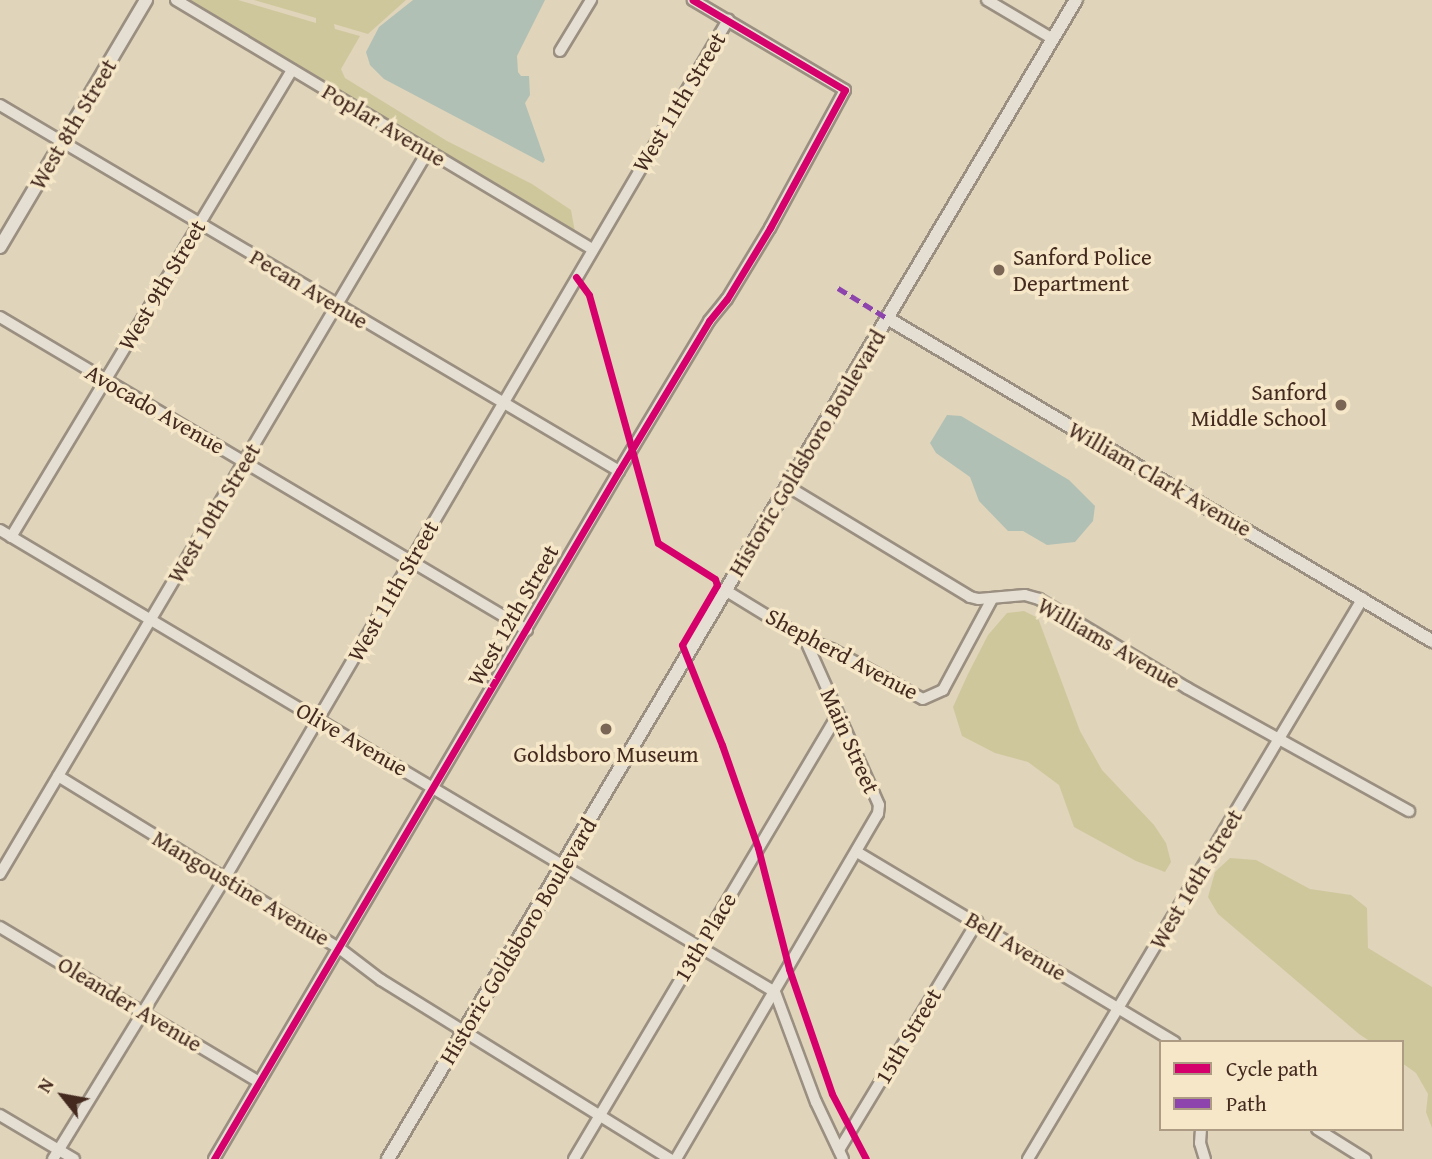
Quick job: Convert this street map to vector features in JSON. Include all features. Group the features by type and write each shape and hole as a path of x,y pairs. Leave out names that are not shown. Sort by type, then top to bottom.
{"street":[{"name":"West 8th Street","path":"0,247 146,0"},
{"name":"Poplar Avenue","path":"176,0 592,248"},
{"path":"560,51 591,0"},
{"path":"987,0 1053,39"},
{"name":"Historic Goldsboro Boulevard","path":"388,1159 1076,0"},
{"path":"699,2 728,20"},
{"name":"West 12th Street","path":"214,1159 435,788 619,471 709,321 727,299 771,228 845,90 728,20"},
{"name":"West 11th Street","path":"56,1154 225,877 728,20"},
{"name":"West 9th Street","path":"11,537 292,70"},
{"name":"Pecan Avenue","path":"0,105 503,405 619,471"},
{"name":"West 10th Street","path":"0,874 428,151"},
{"name":"Avocado Avenue","path":"0,317 527,630"},
{"name":"William Clark Avenue","path":"887,318 1432,641"},
{"name":"Williams Avenue","path":"787,486 971,597 992,599 1025,595 1040,599 1187,688 1409,811"},
{"name":"Olive Avenue","path":"0,530 775,992"},
{"name":"Shepherd Avenue","path":"725,590 805,639 833,650 912,695 930,698 943,690 992,599"},
{"name":"West 16th Street","path":"1028,1159 1363,598"},
{"name":"Main Street","path":"805,639 837,716 879,805 857,852"},
{"name":"13th Place","path":"574,1159 837,716"},
{"name":"Mangoustine Avenue","path":"58,776 339,948 381,980 464,1033 670,1159"},
{"path":"676,1159 857,852"},
{"name":"Bell Avenue","path":"857,852 1172,1040"},
{"name":"15th Street","path":"841,1154 976,922"},
{"name":"Oleander Avenue","path":"0,927 260,1082"},
{"path":"775,992 816,1102 841,1154"},
{"path":"0,1115 56,1154 74,1159"},
{"path":"1201,1131 1200,1143 1205,1159"},
{"path":"1320,1131 1365,1159"}],"shaded area":[{"path":"187,0 238,0 316,23 316,18 254,0 406,0 368,34 334,24 335,29 360,36 341,69 345,78 447,141 532,184 571,210 575,232"},
{"path":"413,0 545,0 517,56 518,72 521,76 529,76 530,95 525,103 545,160 543,163 384,79 370,65 366,52 379,27"},
{"path":"947,415 961,416 1069,480 1095,506 1093,521 1075,542 1047,545 1023,531 1008,531 979,501 970,477 936,453 930,443"},
{"path":"1024,611 1038,618 1080,731 1102,770 1154,825 1166,843 1171,862 1165,872 1136,861 1074,827 1059,785 1028,762 995,753 962,736 953,707 968,674 988,635 1007,613"},
{"path":"1230,858 1256,860 1310,889 1351,895 1367,908 1368,948 1432,987 1432,1128 1426,1112 1428,1094 1416,1073 1404,1064 1404,1040 1368,1040 1359,1034 1218,914 1208,897 1215,872"}],"marked path":[{"path":"838,288 887,318"}],"cycle path":[{"path":"214,1159 619,471 709,321 727,299 770,228 845,90 693,0"},
{"path":"576,277 589,295 658,543 715,579 717,585 682,645 722,745 758,848 789,969 832,1094 866,1159"}],"place":[{"name":"Sanford Police Department","path":"999,270"},
{"name":"Sanford Middle School","path":"1341,405"},
{"name":"Goldsboro Museum","path":"606,729"}]}
